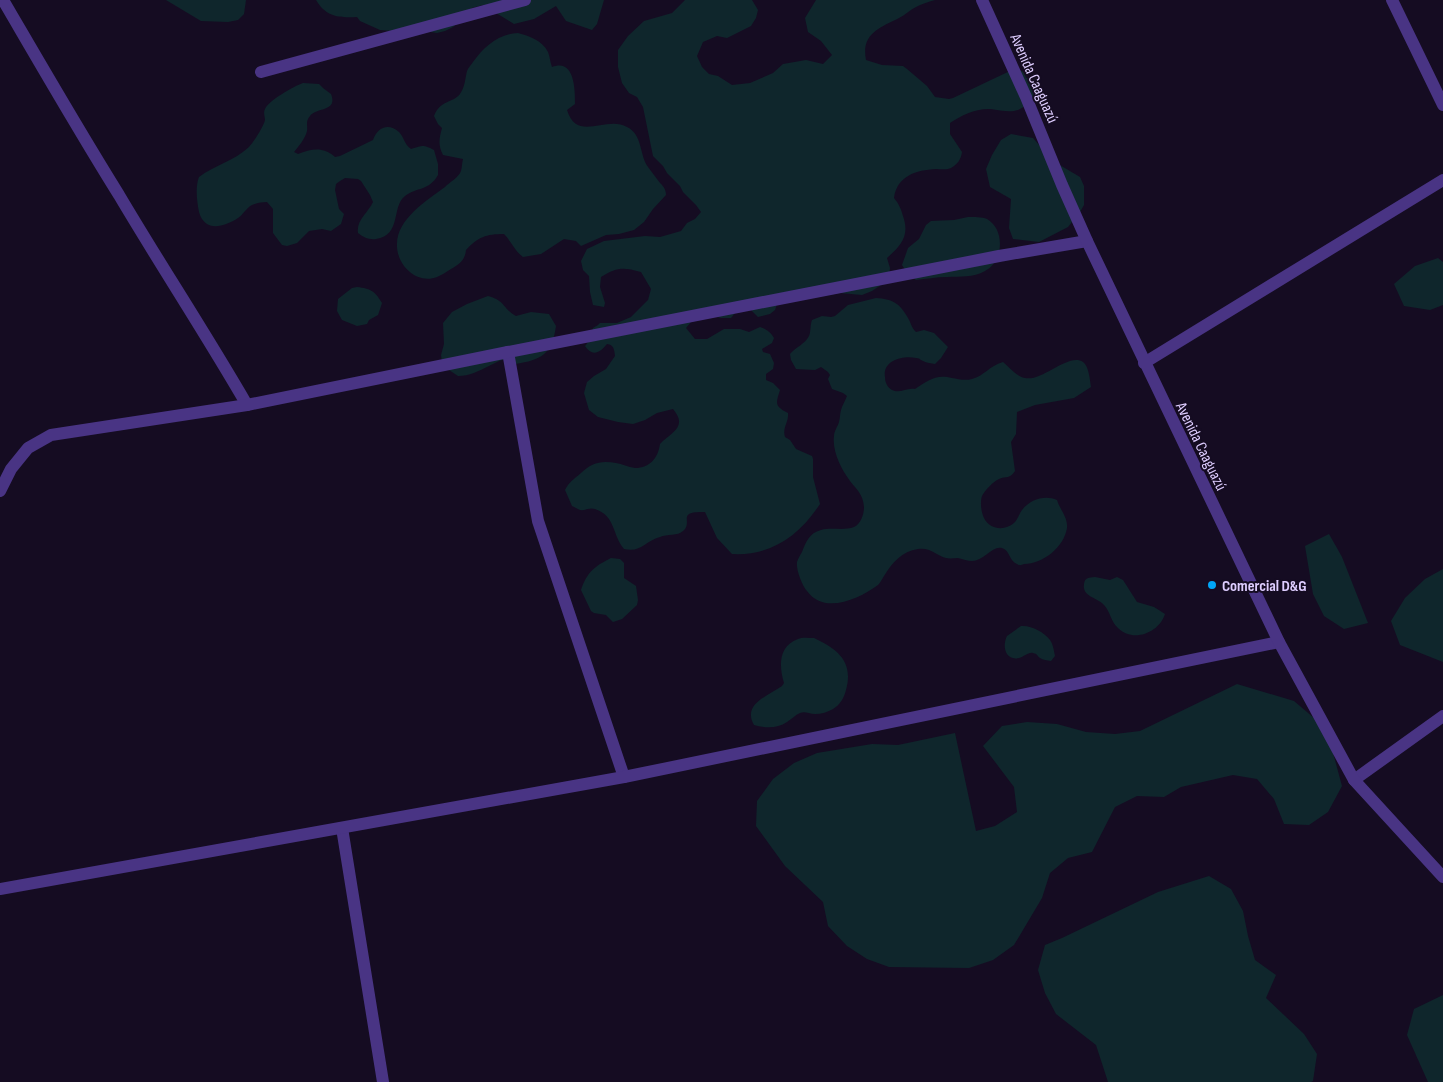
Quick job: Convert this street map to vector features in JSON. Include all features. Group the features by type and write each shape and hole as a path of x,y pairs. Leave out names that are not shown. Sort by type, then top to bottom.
{"street":[{"path":"3,0 119,196 195,320 212,344 247,405"},
{"path":"261,72 525,0"},
{"name":"Avenida Caaguazú","path":"982,0 1026,97 1087,241 1279,642 1354,780 1443,877"},
{"path":"1392,0 1443,105"},
{"path":"1144,363 1443,180"},
{"path":"0,491 12,469 28,448 51,435 247,405 508,352 1087,241"},
{"path":"508,352 538,521 624,777"},
{"path":"0,889 624,777 1279,642"},
{"path":"1354,780 1443,716"},
{"path":"342,828 383,1082"}],"green space":[{"path":"166,0 246,0 244,14 238,20 228,22 201,21"},
{"path":"316,0 604,0 597,24 592,30 566,21 556,6 534,19 514,24 483,5 472,8 453,27 437,33 380,30 360,21 357,17 339,17 329,13"},
{"path":"685,0 752,0 758,10 751,26 727,38 717,36 703,42 697,56 702,67 709,74 718,76 732,85 750,83 773,73 783,64 806,60 823,64 832,55 821,41 808,32 805,18 816,0 935,0 918,6 878,29 869,38 865,51 866,60 882,65 903,66 927,86 935,97 953,98 1012,70 1023,72 1026,78 1037,76 1039,80 1039,92 1021,109 1011,111 980,110 964,115 950,123 950,134 962,152 957,163 949,169 936,169 915,173 903,179 899,184 894,198 903,216 905,235 900,244 887,258 890,268 889,276 884,283 862,295 840,293 777,304 775,310 770,314 758,317 748,307 740,307 731,318 714,316 691,322 686,328 695,339 707,339 724,329 740,329 749,332 760,327 770,332 774,338 772,343 762,349 763,352 770,354 774,363 773,369 766,374 766,380 773,383 780,390 777,404 788,413 784,431 785,437 790,440 796,449 812,456 813,459 813,477 820,504 803,526 783,542 759,552 746,554 732,554 717,538 705,512 690,513 687,518 686,528 681,533 663,536 639,548 624,549 607,516 595,509 580,510 572,506 565,490 585,470 597,463 611,462 635,468 649,464 655,458 660,444 679,425 679,420 673,409 657,413 633,424 598,417 589,410 584,393 587,382 606,369 615,356 611,345 607,344 602,350 593,353 585,346 589,341 593,328 600,323 617,323 631,317 648,300 651,289 641,272 629,269 611,271 601,277 600,287 605,303 604,307 593,305 589,276 583,270 581,261 587,249 604,241 645,236 660,237 681,231 687,223 695,219 701,212 653,156 643,107 637,97 629,93 622,83 618,67 618,50 628,36 644,21 672,13"},
{"path":"518,33 531,37 542,44 548,52 552,67 560,65 569,71 575,91 575,104 567,110 572,120 578,125 585,127 619,124 632,130 636,135 645,162 664,188 666,195 644,222 634,230 606,235 581,246 576,241 564,239 541,254 523,257 504,234 487,236 474,242 466,250 463,259 459,263 441,275 429,279 422,278 409,271 400,259 397,244 398,235 407,218 414,211 458,175 461,171 463,159 443,155 439,142 442,128 434,116 443,104 460,94 464,86 467,70 482,51 492,42 504,36"},
{"path":"303,83 319,84 331,94 332,104 313,113 308,118 305,137 294,152 298,154 321,150 335,157 340,156 373,140 377,132 387,127 391,127 399,132 411,149 422,146 434,150 438,164 438,175 431,184 405,196 398,207 393,227 384,236 371,239 358,233 359,224 373,202 358,179 345,178 336,184 335,190 339,209 344,214 341,224 331,231 322,229 309,231 297,243 287,246 282,245 273,233 273,209 267,202 252,205 238,218 221,226 210,226 202,219 197,199 199,177 237,156 249,147 264,123 264,112 267,106 282,94"},
{"path":"1011,134 1033,138 1053,161 1080,177 1084,186 1084,205 1068,227 1039,242 1013,239 1009,228 1011,199 990,187 986,169 1001,140"},
{"path":"968,217 987,219 997,230 1000,246 999,253 991,267 976,275 966,276 916,280 908,274 902,265 908,248 919,239 926,225 931,221"},
{"path":"1438,258 1443,262 1443,305 1430,310 1404,306 1394,284 1415,266"},
{"path":"357,287 372,291 382,303 378,315 369,320 367,324 357,326 342,320 337,311 338,299 352,288"},
{"path":"488,296 501,302 516,316 531,312 549,314 556,326 552,343 539,358 515,364 502,360 474,373 458,376 446,368 442,362 441,355 444,344 443,323 452,312"},
{"path":"876,298 887,299 899,305 916,332 924,330 934,333 948,347 935,364 911,357 900,358 890,363 885,371 885,381 895,391 915,389 928,381 941,377 964,380 972,379 1003,362 1016,374 1025,378 1039,376 1070,361 1077,360 1083,362 1087,367 1091,387 1074,398 1035,405 1017,412 1016,434 1011,442 1015,471 1010,476 994,482 981,498 984,518 990,525 998,528 1010,526 1017,520 1026,506 1038,499 1048,498 1057,500 1065,517 1067,528 1062,542 1045,558 1020,565 1014,563 1007,551 1002,548 995,549 980,559 972,561 946,558 929,550 918,549 907,552 898,558 878,585 852,599 842,602 823,602 814,598 805,588 798,573 797,562 809,538 821,530 854,527 859,524 862,518 864,507 861,495 840,465 834,448 834,434 839,422 841,408 847,396 832,389 828,379 830,375 821,367 815,370 796,369 790,354 807,339 810,334 812,320 822,316 835,316 848,305"},
{"path":"1329,534 1342,557 1368,623 1344,629 1324,616 1313,594 1305,546"},
{"path":"611,558 620,559 624,563 624,578 636,586 638,600 637,605 622,619 613,622 606,615 591,611 581,590 592,570"},
{"path":"1443,569 1443,662 1400,645 1391,621 1405,598 1425,579"},
{"path":"1095,577 1110,580 1117,577 1123,580 1137,602 1154,607 1165,614 1162,621 1145,634 1131,635 1124,632 1116,626 1104,605 1085,592 1085,580"},
{"path":"1021,626 1037,630 1050,640 1055,656 1051,661 1041,659 1033,653 1019,658 1008,655 1005,648 1007,636"},
{"path":"800,638 814,638 830,647 842,657 848,671 845,693 841,701 829,711 817,714 800,713 779,726 754,725 751,711 754,706 758,701 784,683 781,670 783,652 791,642"},
{"path":"1237,684 1294,701 1314,718 1329,738 1342,786 1328,812 1309,825 1284,824 1274,799 1257,779 1233,775 1181,787 1164,797 1137,796 1115,807 1092,852 1068,858 1050,873 1042,898 1014,945 993,960 969,968 889,967 867,959 847,946 828,926 823,902 785,866 756,826 757,801 773,779 794,763 817,753 872,744 898,745 955,733 976,831 995,826 1017,812 1014,787 983,746 1002,726 1027,722 1057,724 1086,732 1115,734 1140,731"},
{"path":"1209,876 1231,889 1243,911 1255,960 1276,975 1266,998 1304,1034 1317,1054 1313,1081 1108,1082 1096,1045 1056,1014 1045,993 1038,970 1045,945 1158,892"},
{"path":"1443,995 1443,1082 1428,1082 1407,1035 1414,1009"}],"place":[{"name":"Comercial D&G","path":"1212,585"}]}
